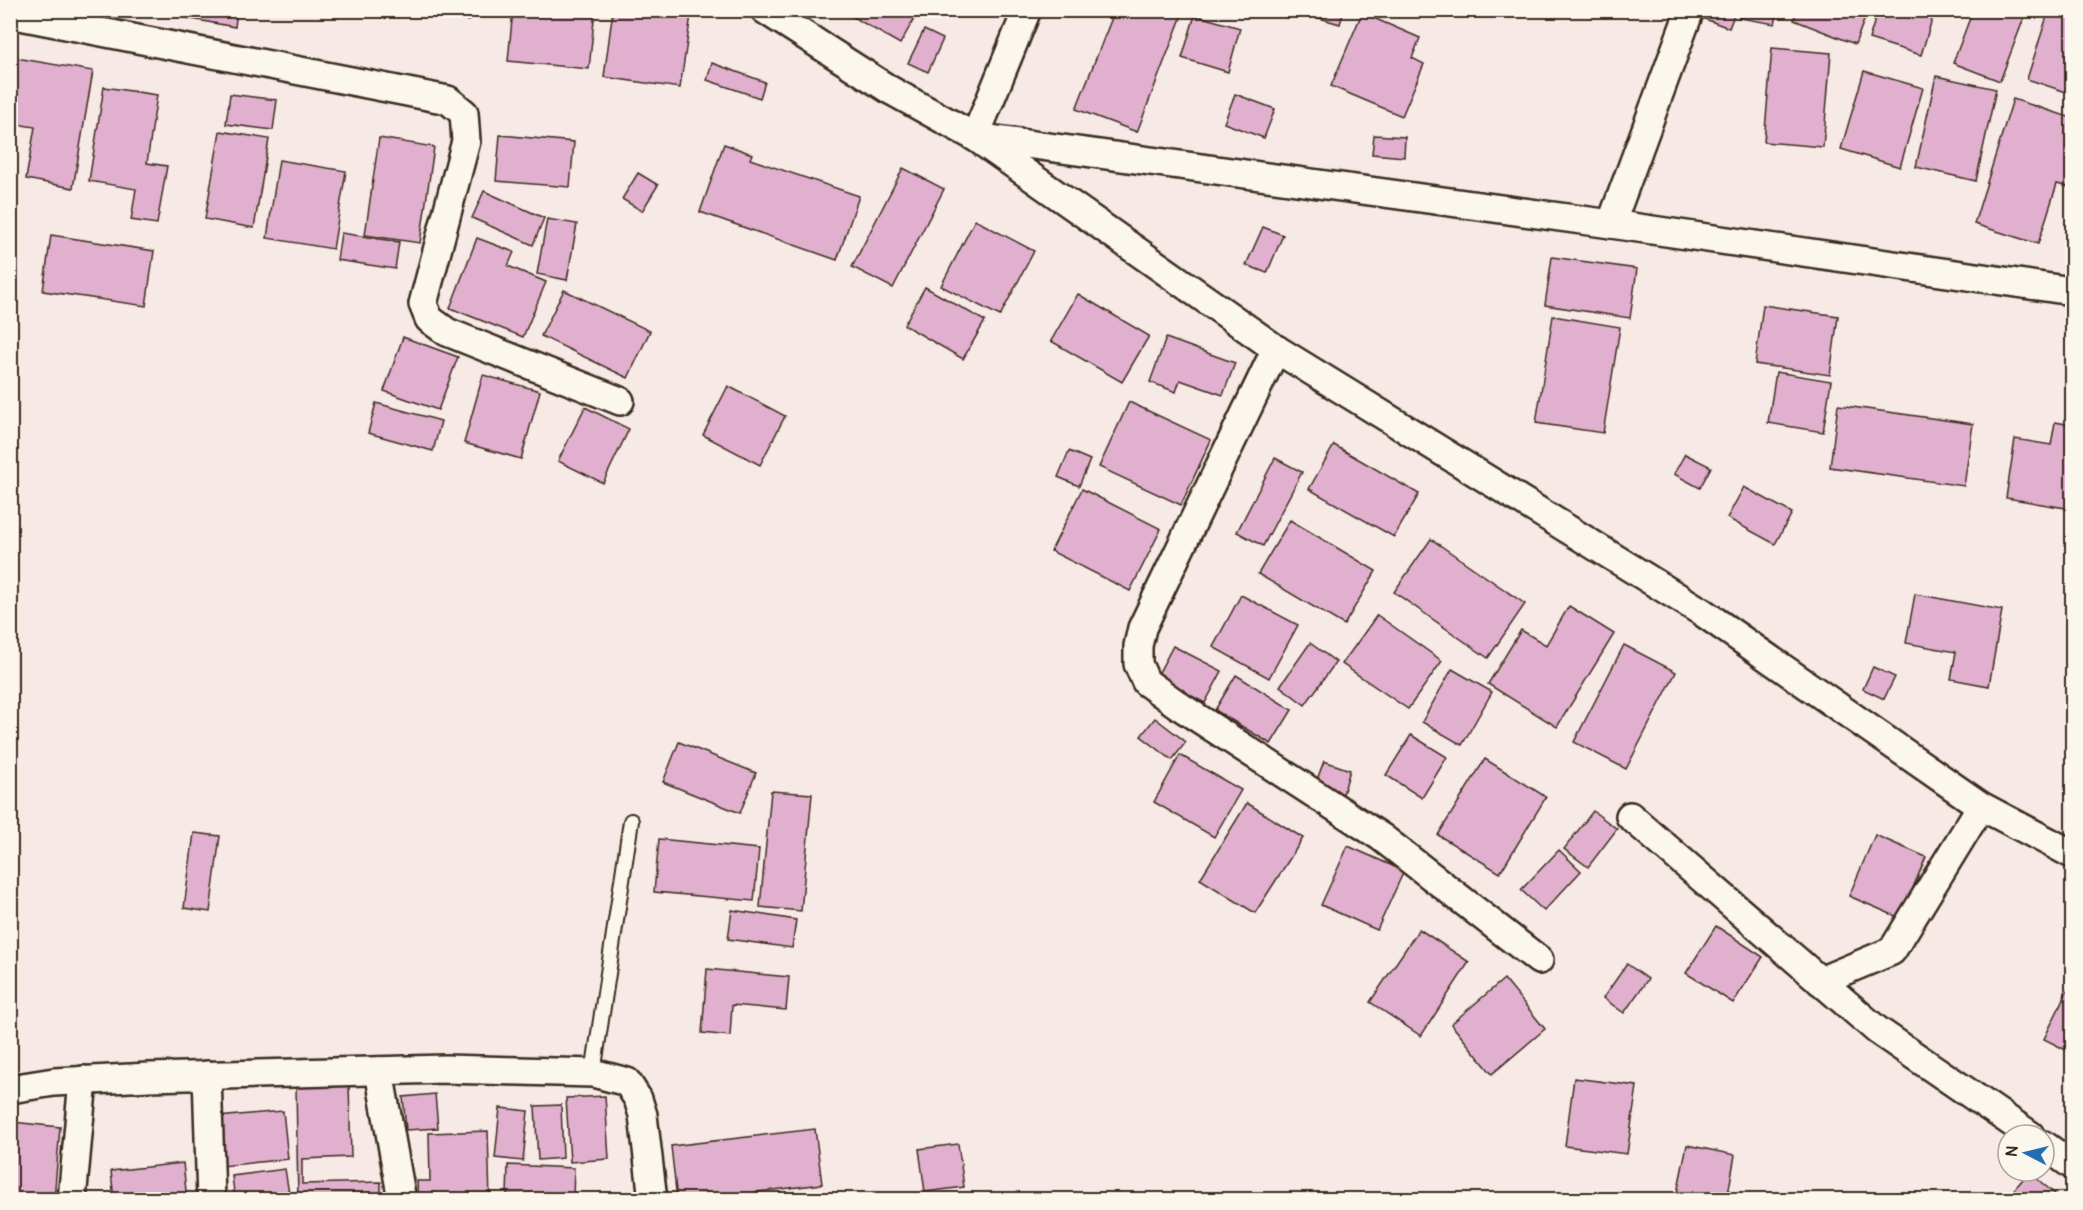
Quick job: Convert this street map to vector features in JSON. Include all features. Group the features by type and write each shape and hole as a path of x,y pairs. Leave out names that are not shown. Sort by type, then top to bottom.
{"street":[{"path":"765,10 890,90 975,137 1276,349 1702,612 1981,806 2073,854"},
{"path":"975,137 1027,10"},
{"path":"1611,224 1690,10"},
{"path":"10,14 448,100 464,113 466,141 423,304 429,319 447,332 620,400"},
{"path":"975,137 1611,224 2073,291"},
{"path":"1276,349 1142,628 1138,645 1138,664 1146,682 1381,837 1539,960"},
{"path":"1820,981 1892,951 1981,806"},
{"path":"1630,816 1877,1030 2013,1123"},
{"path":"10,1089 83,1080 445,1069 593,1073 627,1082 638,1099 644,1115 653,1200"},
{"path":"379,1071 402,1200"},
{"path":"207,1076 211,1200"},
{"path":"72,1200 83,1080"},
{"path":"2056,1153 2073,1165"}],"lane":[{"path":"593,1073 631,821"}],"building":[{"path":"144,10 237,10 235,27"},
{"path":"449,10 473,10 468,21"},
{"path":"513,10 595,10 589,69 508,61"},
{"path":"613,10 661,10 691,15 680,88 604,77"},
{"path":"841,10 919,10 900,44"},
{"path":"1115,10 1184,10 1137,132 1076,109"},
{"path":"1292,10 1344,10 1340,24"},
{"path":"1708,10 1736,10 1729,28 1705,19"},
{"path":"1740,10 1778,10 1775,24 1739,18"},
{"path":"1797,10 1868,10 1855,44 1794,20"},
{"path":"1878,10 1935,10 1921,55 1869,39"},
{"path":"1973,10 2027,10 2000,81 1953,63"},
{"path":"2049,10 2072,10 2072,94 2027,79"},
{"path":"1362,13 1420,38 1412,58 1424,64 1402,116 1331,86"},
{"path":"1195,15 1240,28 1228,72 1182,58"},
{"path":"924,30 943,39 928,72 908,63"},
{"path":"1772,48 1831,53 1823,147 1764,142"},
{"path":"10,57 93,71 73,188 26,179 35,127 10,123"},
{"path":"712,63 765,82 760,98 707,80"},
{"path":"1864,71 1923,88 1900,167 1841,149"},
{"path":"1936,76 1996,89 1976,181 1916,167"},
{"path":"104,87 157,95 147,163 167,166 157,224 131,220 136,189 89,181"},
{"path":"230,94 277,100 273,130 226,124"},
{"path":"1235,94 1275,109 1264,138 1224,123"},
{"path":"2013,99 2072,118 2072,188 2057,184 2038,244 1974,224"},
{"path":"220,131 269,139 254,228 205,219"},
{"path":"500,135 574,142 570,187 496,181"},
{"path":"1374,135 1405,137 1404,157 1372,154"},
{"path":"379,138 434,147 420,243 365,235"},
{"path":"724,144 752,154 750,159 859,196 837,260 700,212"},
{"path":"279,160 346,171 333,249 267,238"},
{"path":"903,168 944,189 893,288 852,267"},
{"path":"638,173 658,185 642,211 622,199"},
{"path":"484,191 544,218 533,245 472,218"},
{"path":"547,219 577,224 567,280 537,274"},
{"path":"975,220 1034,251 1000,316 941,286"},
{"path":"1263,227 1283,235 1267,273 1246,265"},
{"path":"341,233 399,242 395,269 337,260"},
{"path":"51,235 154,251 146,306 43,291"},
{"path":"477,238 514,252 508,266 546,282 523,337 450,308"},
{"path":"1552,257 1637,269 1630,318 1545,305"},
{"path":"925,287 985,321 963,359 904,325"},
{"path":"564,290 650,331 628,378 541,336"},
{"path":"1078,294 1149,336 1122,382 1051,341"},
{"path":"1763,305 1838,316 1830,375 1755,364"},
{"path":"1553,316 1620,327 1603,433 1536,423"},
{"path":"403,337 458,357 438,410 384,391"},
{"path":"1166,338 1235,363 1223,395 1180,380 1176,392 1150,382"},
{"path":"1776,372 1831,381 1823,432 1768,423"},
{"path":"483,375 540,391 521,459 464,443"},
{"path":"728,386 785,416 760,465 703,435"},
{"path":"1129,402 1211,440 1181,505 1099,467"},
{"path":"376,403 441,421 433,451 368,433"},
{"path":"1838,405 1973,424 1964,486 1830,467"},
{"path":"585,407 629,429 603,483 558,461"},
{"path":"2055,422 2072,425 2072,509 2006,498 2015,439 2051,445"},
{"path":"1334,445 1419,494 1394,537 1309,489"},
{"path":"1069,451 1090,460 1079,486 1058,477"},
{"path":"1685,454 1711,467 1700,488 1674,474"},
{"path":"1275,458 1302,472 1263,546 1237,532"},
{"path":"1744,487 1792,513 1775,544 1727,518"},
{"path":"1082,489 1161,529 1130,591 1051,551"},
{"path":"1290,520 1376,571 1344,625 1258,574"},
{"path":"1431,539 1525,604 1488,658 1394,592"},
{"path":"1915,594 2002,610 1989,686 1951,679 1956,652 1906,643"},
{"path":"1241,595 1298,625 1269,678 1213,647"},
{"path":"1569,606 1614,634 1557,727 1488,684 1521,630 1546,645"},
{"path":"1377,615 1442,661 1408,709 1342,664"},
{"path":"1310,643 1336,662 1305,705 1280,686"},
{"path":"1624,645 1676,672 1626,769 1574,742"},
{"path":"1173,646 1222,671 1205,703 1156,678"},
{"path":"1873,667 1895,677 1884,699 1863,689"},
{"path":"1452,669 1492,692 1462,745 1422,722"},
{"path":"1236,675 1292,710 1271,744 1215,710"},
{"path":"1155,718 1186,742 1172,760 1141,736"},
{"path":"1411,735 1447,757 1422,798 1386,775"},
{"path":"679,742 756,773 740,813 663,782"},
{"path":"1180,755 1241,790 1214,837 1154,802"},
{"path":"1485,759 1546,797 1500,873 1438,835"},
{"path":"1324,761 1350,770 1343,794 1315,785"},
{"path":"771,791 812,794 801,911 760,907"},
{"path":"1247,803 1303,838 1255,913 1200,879"},
{"path":"1593,811 1617,829 1588,867 1564,849"},
{"path":"194,833 220,836 210,912 184,908"},
{"path":"1875,835 1926,857 1900,918 1849,896"},
{"path":"659,839 759,849 754,901 654,892"},
{"path":"1348,846 1404,871 1377,930 1321,905"},
{"path":"1559,850 1581,871 1544,911 1521,890"},
{"path":"732,910 796,920 792,948 728,939"},
{"path":"1716,926 1763,957 1733,1003 1686,973"},
{"path":"1419,929 1469,962 1421,1036 1370,1002"},
{"path":"1627,964 1648,979 1624,1013 1603,998"},
{"path":"707,969 789,977 786,1010 732,1005 730,1036 702,1033"},
{"path":"1504,979 1545,1029 1492,1074 1451,1024"},
{"path":"2072,981 2072,1053 2044,1039"},
{"path":"1574,1078 1637,1086 1627,1154 1565,1146"},
{"path":"349,1084 351,1157 302,1159 302,1184 381,1182 381,1200 298,1200 296,1086"},
{"path":"435,1094 438,1128 406,1130 403,1097"},
{"path":"605,1096 609,1159 570,1162 566,1098"},
{"path":"561,1105 563,1158 538,1160 535,1106"},
{"path":"500,1108 528,1111 523,1161 495,1158"},
{"path":"283,1111 288,1159 222,1166 218,1117"},
{"path":"12,1122 60,1127 54,1200 10,1197"},
{"path":"815,1129 822,1184 677,1200 671,1146"},
{"path":"488,1131 490,1200 418,1200 417,1181 430,1181 429,1133"},
{"path":"958,1144 964,1187 925,1192 919,1149"},
{"path":"1687,1145 1735,1155 1727,1200 1676,1198"},
{"path":"183,1163 187,1200 114,1200 111,1171"},
{"path":"508,1165 574,1168 573,1198 507,1195"},
{"path":"285,1169 290,1200 235,1200 232,1176"},
{"path":"2020,1183 2042,1183 2055,1194 2050,1200 2005,1200"},
{"path":"811,1194 812,1200 752,1200 752,1199"}]}
